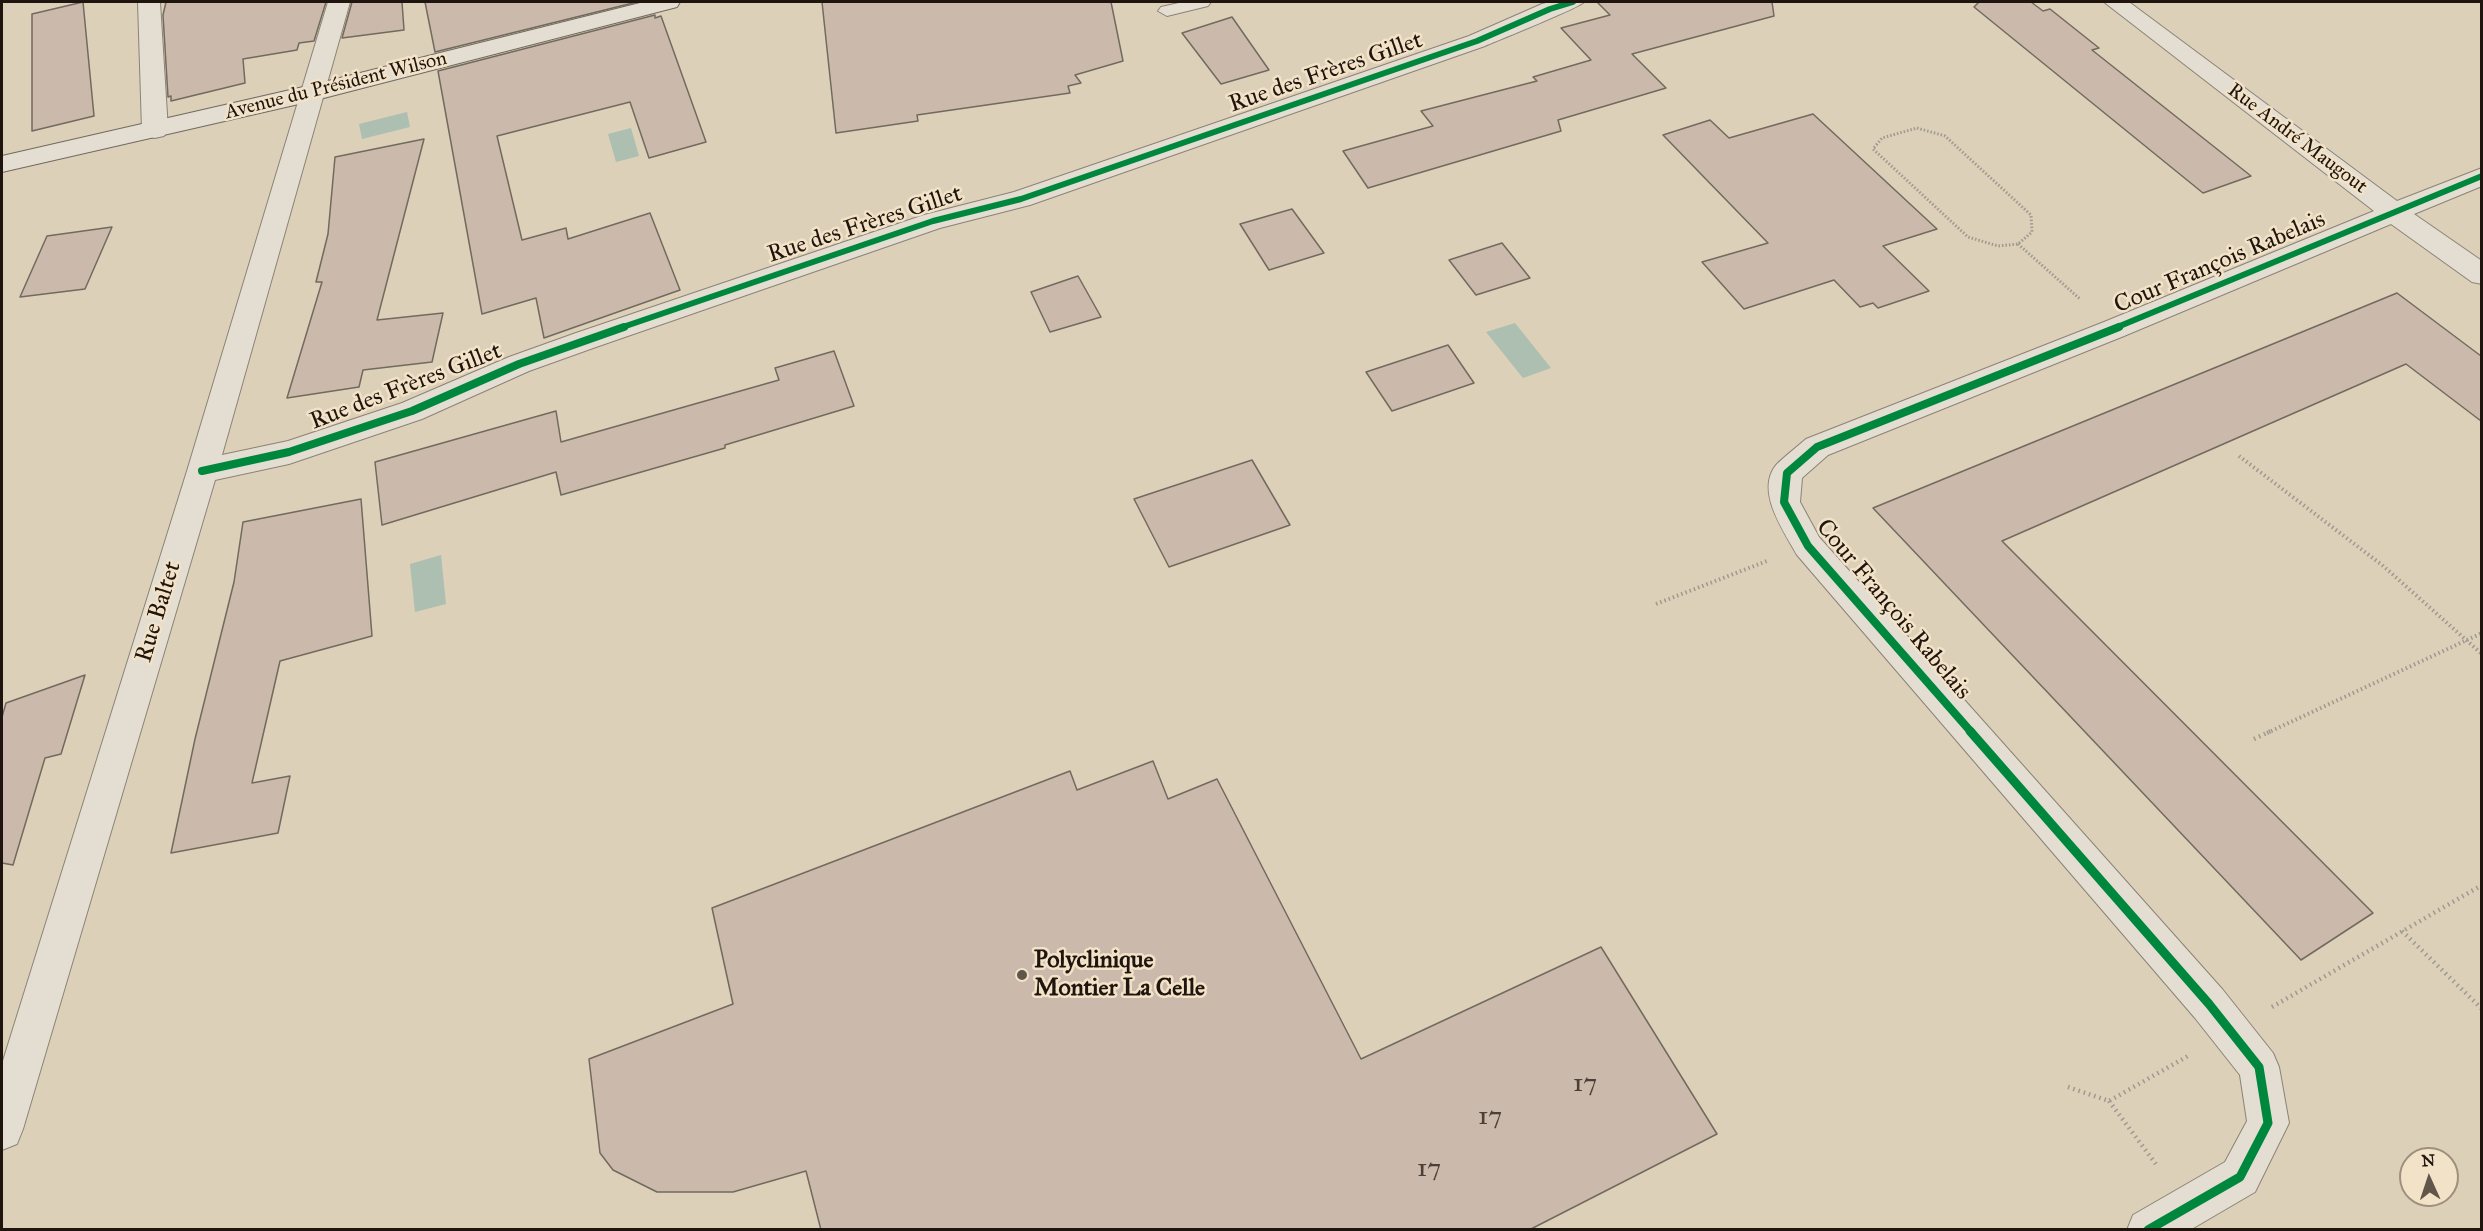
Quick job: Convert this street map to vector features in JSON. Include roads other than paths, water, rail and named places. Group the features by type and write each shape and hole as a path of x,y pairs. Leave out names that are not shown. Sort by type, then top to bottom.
{"street":[{"path":"149,2 155,130"},
{"name":"Rue Baltet","path":"2,1129 202,471 339,2"},
{"name":"Avenue du Président Wilson","path":"2,164 109,137 155,130 312,93 669,2"},
{"name":"Rue des Frères Gillet","path":"202,471 289,452 412,411 519,364 586,340 933,221 1021,199 1477,41 1550,9 1573,2"},
{"name":"Rue André Maugout","path":"2115,2 2393,212 2481,274"},
{"name":"Cour François Rabelais","path":"2148,1230 2240,1177 2268,1123 2259,1067 2201,995 1808,546 1784,502 1787,473 1817,447 2114,329 2481,176"}],"lane":[{"path":"1167,11 1202,2"}],"place":[{"name":"Polyclinique Montier La Celle","path":"1022,975"}]}
